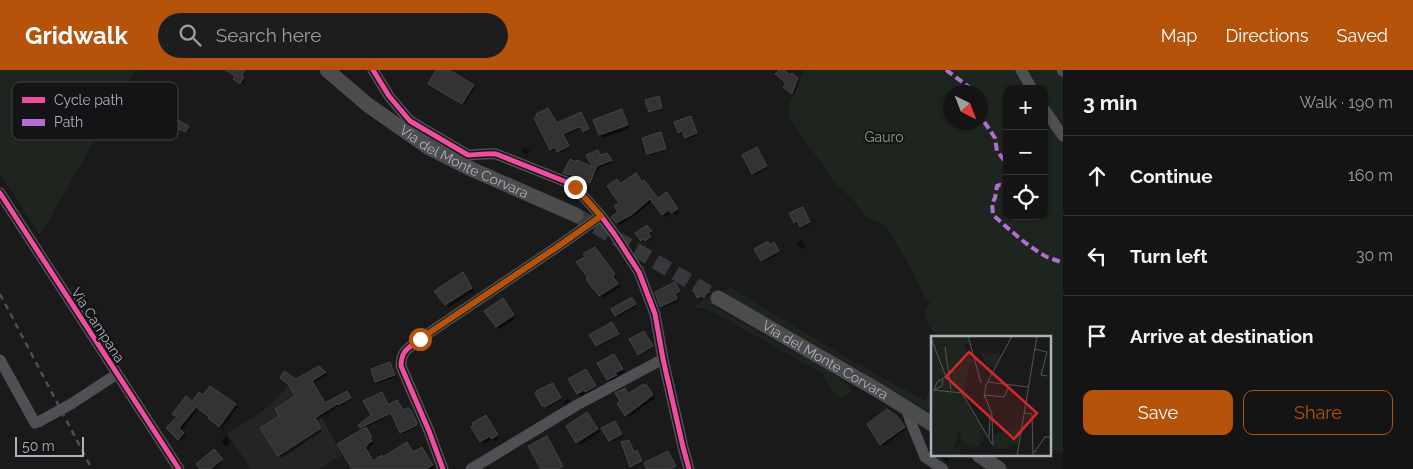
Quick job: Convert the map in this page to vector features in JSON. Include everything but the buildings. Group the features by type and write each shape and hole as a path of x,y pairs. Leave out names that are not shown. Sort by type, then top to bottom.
{"main road":[{"name":"Via del Monte Corvara","path":"327,70 368,105 428,147 471,169 576,215"},
{"name":"Via del Monte Corvara","path":"344,70 384,116"},
{"name":"Via del Monte Corvara","path":"718,298 931,423"},
{"path":"980,456 999,469"}],"street":[{"path":"373,70 389,96 410,120 468,155 496,154 569,183 575,187 601,216 639,272 655,314 682,447 689,469"},
{"path":"1021,70 1030,85"},
{"path":"1048,115 1063,136"},
{"name":"Via Campana","path":"0,193 179,469"},
{"path":"443,469 401,366 401,358 404,352 420,339 601,216"},
{"path":"471,469 577,404 663,359"},
{"path":"0,360 37,422 72,404 117,374"},
{"path":"906,407 925,457 943,469"}],"shaded area":[{"path":"299,376 342,455 320,469 251,469 227,433 262,412"}],"green space":[{"path":"0,70 135,70 128,82 12,82 12,140 95,140 40,235 0,174"},
{"name":"Gauro","path":"802,70 1063,70 1063,453 1050,448 1050,336 937,336 927,323 925,311 930,303 922,292 891,233 883,224 867,218 857,204 834,183 790,118 788,107 803,73"},
{"path":"731,288 847,358 925,401 931,392 931,413 843,360 721,293 714,305 718,309 831,372 853,390 842,399 833,393 822,373 715,313 693,307 706,299"}],"tunnel":[{"path":"576,215 718,298"}],"railway":[{"path":"0,294 92,469"}],"marked path":[{"path":"946,70 966,85"},
{"path":"988,128 995,138 997,151 1003,159"},
{"path":"1003,187 997,186 992,203 993,215 1031,247 1045,256 1063,263"}],"cycle path":[{"path":"373,70 389,96 410,121 468,155 496,154 569,183 575,187 601,216 639,272 655,314 663,359 689,469"},
{"path":"0,193 179,469"},
{"path":"443,469 401,366 402,356 409,347 420,339 601,216"}],"route":[{"path":"420,339 601,216 575,187"}]}
